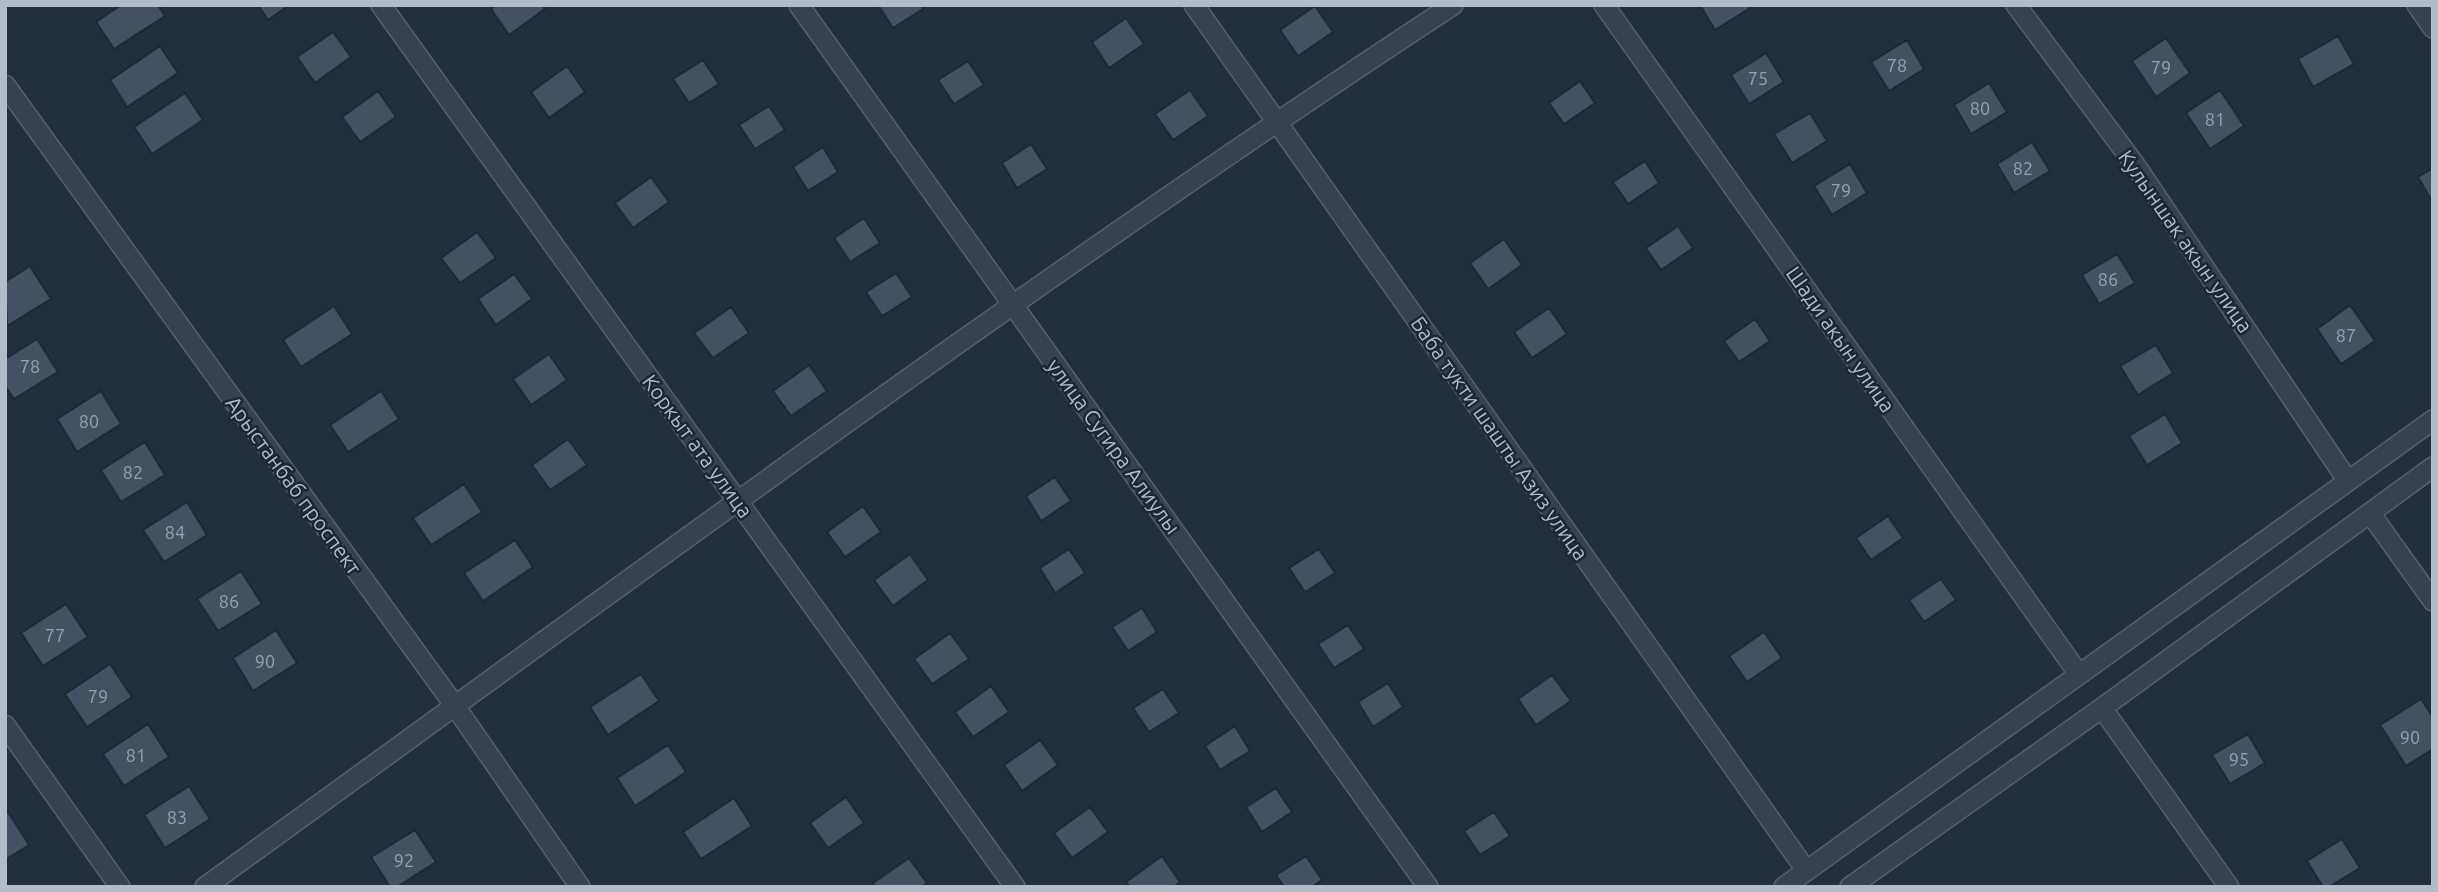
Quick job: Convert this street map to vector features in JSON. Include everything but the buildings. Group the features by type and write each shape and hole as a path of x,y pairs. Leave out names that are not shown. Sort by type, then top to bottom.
{"street":[{"name":"Коркыт ата улица","path":"382,5 1015,887"},
{"name":"улица Сугира Алиулы","path":"799,5 1428,887"},
{"name":"Баба тукти шашты Азиз улица","path":"1194,5 1806,870"},
{"path":"205,887 1013,305 1276,121 1453,5"},
{"name":"Шади акын улица","path":"1604,5 2078,673"},
{"name":"Кулыншак акын улица","path":"2017,5 2133,162 2348,481"},
{"path":"2417,5 2433,28"},
{"name":"Арыстанбаб проспект","path":"5,85 455,706 580,887"},
{"path":"1784,887 2433,420"},
{"path":"1850,887 2433,467"},
{"path":"2370,513 2433,601"},
{"path":"2102,708 2229,887"},
{"path":"5,725 120,887"}]}
